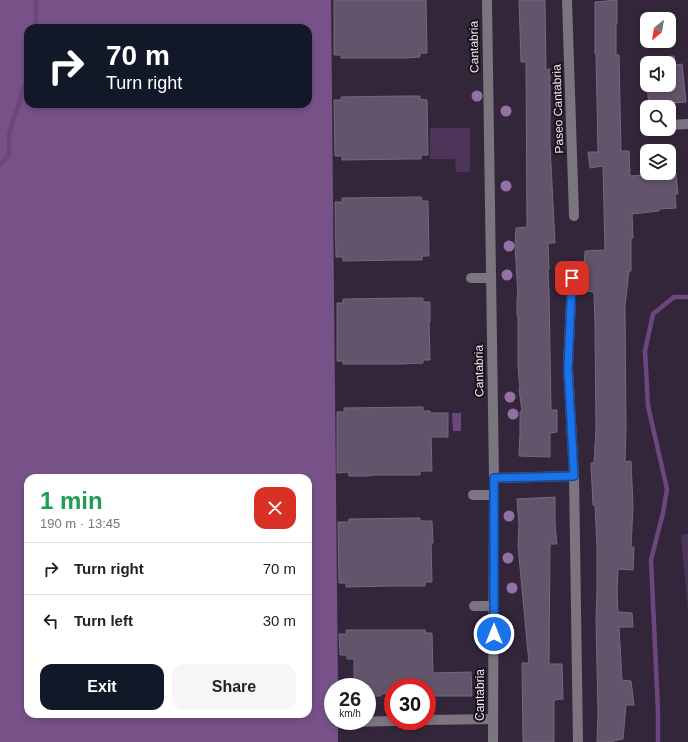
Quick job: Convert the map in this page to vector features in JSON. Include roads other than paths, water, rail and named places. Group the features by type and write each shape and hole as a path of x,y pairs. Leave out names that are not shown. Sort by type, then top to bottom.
{"street":[{"name":"Cantabria","path":"487,0 494,478 494,742"},
{"name":"Paseo Cantabria","path":"567,0 574,216"},
{"path":"676,125 688,124"},
{"path":"471,278 490,278"},
{"path":"572,278 568,368 574,476 578,742"},
{"path":"494,478 574,476"},
{"path":"473,495 494,495"},
{"path":"474,606 494,606"},
{"path":"436,720 494,719"}],"waterway":[{"path":"36,0 36,24"},
{"path":"0,164 9,156 9,134 24,87"},
{"path":"658,742 651,560 663,513 667,489 648,406 645,351 653,314 674,297 688,297"}]}
